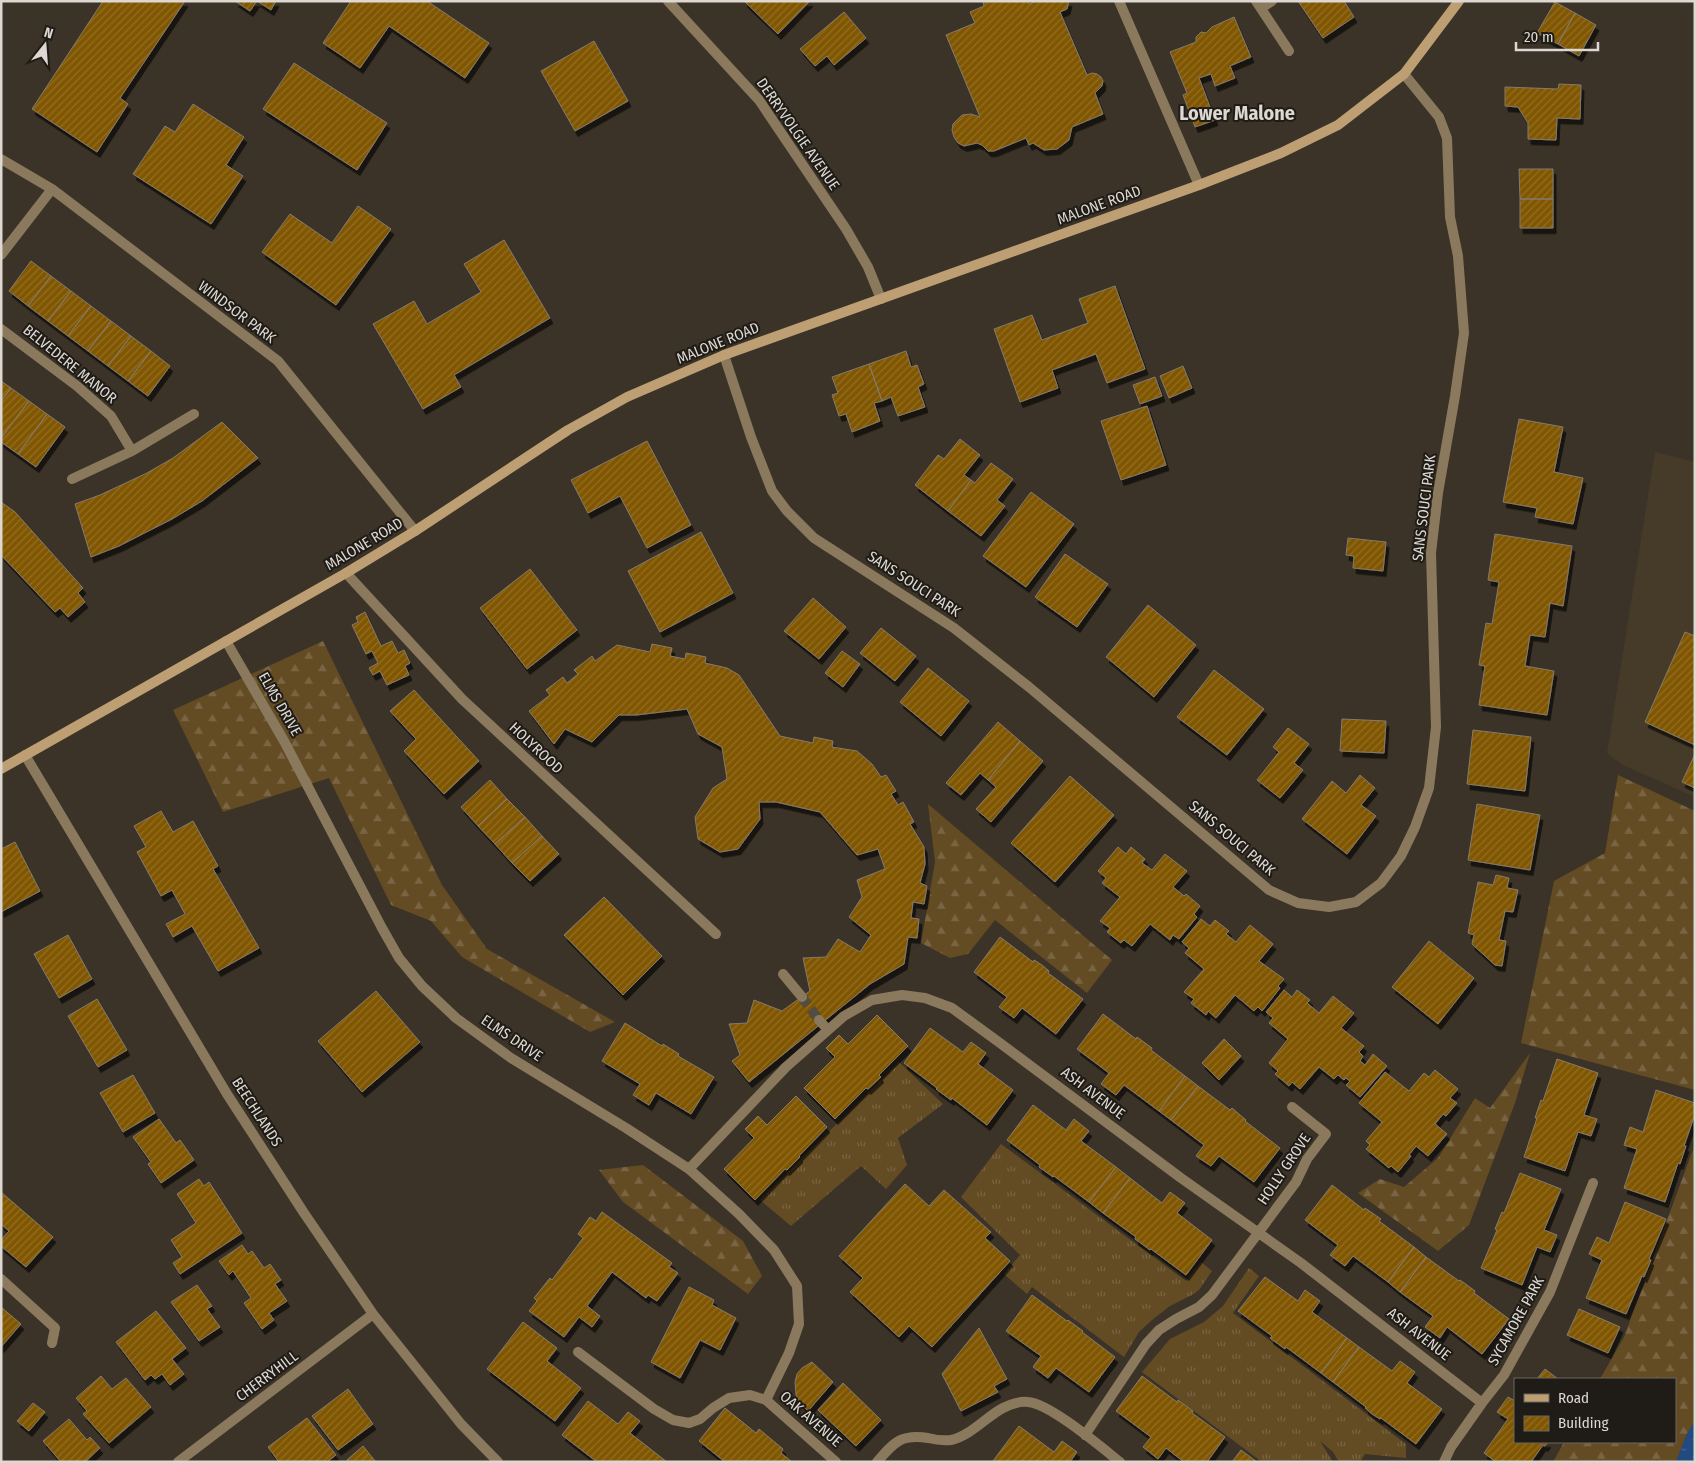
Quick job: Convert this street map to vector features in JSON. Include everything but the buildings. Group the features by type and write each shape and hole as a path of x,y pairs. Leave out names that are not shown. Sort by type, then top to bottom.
{"main road":[{"name":"MALONE ROAD","path":"1,769 346,573 415,531 568,430 627,397 724,355 1199,185 1281,153 1338,125 1404,74 1460,1"}],"street":[{"name":"DERRYVOLGIE AVENUE","path":"668,1 759,100 846,229 868,267 881,299"},
{"path":"1119,1 1199,185"},
{"path":"1272,1 1259,5 1289,51"},
{"name":"SANS SOUCI PARK","path":"724,355 750,437 772,491 787,511 814,538 954,628 1029,687 1269,890 1298,903 1329,907 1356,902 1380,882 1401,856 1415,827 1428,788 1436,727 1431,553 1438,493 1464,332 1458,256 1450,217 1447,138 1439,117 1404,74"},
{"name":"WINDSOR PARK","path":"1,159 52,189 278,361 415,531"},
{"path":"1,255 52,189"},
{"name":"BELVEDERE MANOR","path":"1,329 77,386 111,416 132,451"},
{"path":"72,479 132,451 194,414"},
{"name":"HOLYROOD","path":"346,573 462,699 716,934"},
{"name":"ELMS DRIVE","path":"226,641 284,741 382,928 400,958 422,986 456,1018 511,1058 689,1169 774,1250 797,1286 799,1324 789,1353 766,1400"},
{"name":"BEECHLANDS","path":"24,755 227,1094 304,1213 374,1314 461,1424 498,1462"},
{"path":"783,974 802,997"},
{"name":"ASH AVENUE","path":"689,1169 786,1067 844,1016 872,1000 902,995 925,998 952,1008 1181,1178 1301,1263 1482,1403"},
{"path":"819,1020 828,1030"},
{"name":"HOLLY GROVE","path":"1258,1232 1296,1182 1307,1160 1326,1134 1292,1107"},
{"name":"SYCAMORE PARK","path":"1444,1462 1451,1447 1504,1375 1550,1292 1593,1183"},
{"path":"1085,1434 1146,1344 1159,1330 1199,1307 1212,1295 1258,1232"},
{"path":"1,1279 55,1328 52,1343"},
{"name":"CHERRYHILL","path":"178,1462 374,1314"},
{"path":"578,1352 673,1420 689,1423 700,1419 729,1398 750,1396 766,1400"},
{"name":"OAK AVENUE","path":"766,1400 836,1462"},
{"path":"877,1462 892,1446 905,1437 916,1436 952,1440 1016,1402 1029,1402 1043,1406 1085,1434 1120,1462"}],"shaded area":[{"path":"1655,452 1695,462 1695,797 1623,765 1607,753"}],"green space":[{"path":"323,641 442,885 487,949 615,1022 590,1032 462,957 431,921 391,905 329,778 223,812 173,710"},
{"path":"1618,775 1695,811 1695,1090 1521,1043 1554,881 1605,853"},
{"path":"928,804 1112,960 1087,993 995,920 968,954 950,958 921,943 935,862"},
{"path":"1530,1053 1515,1103 1469,1225 1438,1251 1358,1193 1380,1179 1404,1187 1438,1158 1475,1098 1490,1108"},
{"path":"899,1062 943,1104 898,1138 907,1165 886,1189 861,1166 791,1226 760,1200"},
{"path":"1001,1144 1186,1281 1201,1262 1212,1271 1199,1290 1170,1306 1139,1332 1124,1357 1032,1287 1027,1294 1004,1274 1020,1255 961,1197"},
{"path":"1695,1144 1695,1421 1687,1434 1676,1462 1553,1462 1563,1443 1676,1443 1676,1378 1601,1378 1624,1337"},
{"path":"643,1165 743,1241 762,1276 748,1294 623,1202 599,1170"},
{"path":"1249,1268 1259,1276 1233,1313 1406,1444 1406,1458 1365,1454 1360,1462 1339,1462 1333,1452 1320,1441 1333,1462 1262,1462 1142,1372 1170,1339 1204,1322 1223,1306"}],"water":[{"path":"1695,1421 1695,1462 1676,1462 1687,1434"}],"tunnel":[{"path":"802,997 819,1020"}],"district":[{"name":"Lower Malone","path":"1237,113"}]}
